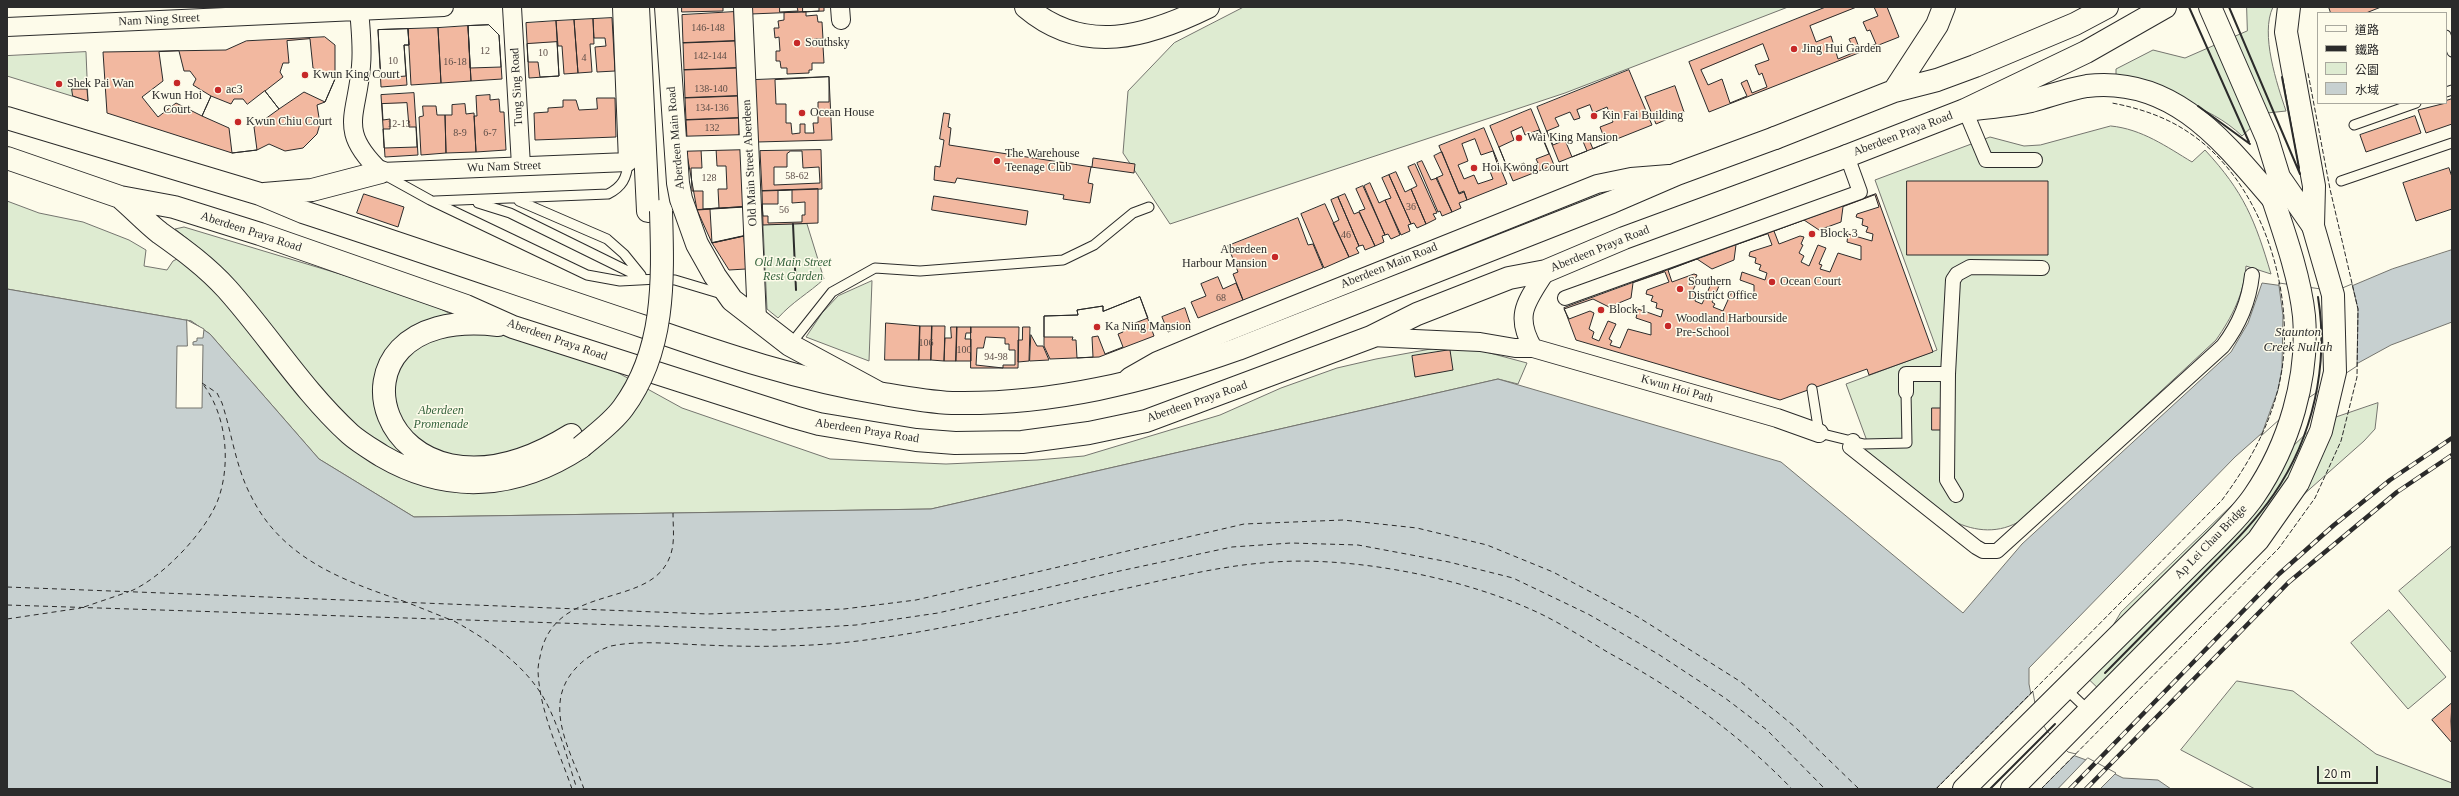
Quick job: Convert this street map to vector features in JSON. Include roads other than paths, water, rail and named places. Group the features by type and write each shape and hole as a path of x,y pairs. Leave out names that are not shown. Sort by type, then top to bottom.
{"main road":[{"path":"120,197 159,232 179,245 205,267 246,311 321,404 350,434 390,460 429,477 474,483 500,480 528,474 556,463 576,441 623,408 647,362 660,316 662,292 638,7"},
{"path":"650,7 654,211"},
{"name":"Aberdeen Main Road","path":"666,7 675,144 681,199 697,244 715,276 732,300 790,345 877,393"},
{"path":"1026,7 1044,20 1069,31 1106,38 1150,31 1208,7"},
{"path":"1894,90 1936,25 1944,7"},
{"path":"7,118 260,194 303,212 728,356 807,379 921,400 977,403 1022,401 1080,394 1111,388 1176,371 1238,349 1612,202 1677,174 1775,138 1894,90 1937,80 1975,66 2075,24 2107,7"},
{"name":"Aberdeen Praya Road","path":"7,158 120,197 174,207 260,234 466,306 513,327 819,424 916,440 955,443 1022,442 1089,433 1146,421 1371,337 1418,314 1509,278 1546,271 1624,238 1847,156 1965,110 2086,52 2165,7"},
{"path":"2210,7 2267,138 2279,177 2313,226"},
{"path":"2012,789 2258,540 2286,503 2309,462 2330,401 2336,350 2333,295 2313,226 2314,186 2286,32 2289,7"},
{"path":"1965,110 2030,101 2077,88 2101,85 2128,88 2149,93 2178,106 2198,119 2236,155 2273,199"},
{"path":"260,194 312,190 381,172"},
{"path":"2273,199 2279,177"},
{"name":"Ap Lei Chau Bridge","path":"1964,789 2236,518 2253,497 2279,449 2299,394 2303,358 2304,315 2291,258 2273,199"},
{"path":"513,327 476,324 459,325 422,333 410,340 391,360 386,374 385,405 388,417 404,441 421,454 449,465 474,468 498,466 523,460 576,441"}],"street":[{"name":"Nam Ning Street","path":"7,27 359,9 444,7"},
{"name":"Tung Sing Road","path":"512,7 521,166"},
{"path":"622,7 628,162"},
{"name":"Old Main Street Aberdeen","path":"743,7 757,319"},
{"path":"359,9 362,64 353,110 352,132 361,150 381,172"},
{"path":"1965,110 1986,160 2035,160"},
{"path":"675,144 749,142"},
{"path":"1565,298 1860,192 1847,156"},
{"name":"Wu Nam Street","path":"381,172 628,162"},
{"path":"1956,495 1947,480 1948,374 1953,280 1957,274 1970,267 2042,268"},
{"path":"1534,348 1526,335 1524,310 1527,300 1546,271"},
{"path":"1852,444 1976,547 1983,552 1997,552 2223,346 2234,331 2244,309 2252,275"},
{"name":"Kwun Hoi Path","path":"1371,337 1480,342 1515,348 1534,348 1777,418 1819,433"},
{"path":"1906,392 1906,374 1948,374"}],"lane":[{"path":"2447,38 2452,52"},
{"path":"2354,125 2413,104"},
{"path":"2341,181 2452,143"},
{"path":"430,200 508,199 608,194 617,189 623,182 627,173 628,162"},
{"path":"381,172 430,200 587,275 620,281 658,279 691,284 720,293 732,300"},
{"path":"508,199 528,203 607,239 624,254 644,279"},
{"path":"465,200 510,213 644,279"},
{"path":"790,345 832,292 875,268 920,271 1063,260 1094,245 1133,213 1150,207"},
{"path":"1812,388 1819,433 1852,444 1907,443 1906,392"},
{"path":"2064,688 2089,711"}],"water":[{"name":"Staunton Creek Nullah","path":"2452,250 2452,322 2391,345 2349,368 2289,409 2235,457 2029,668 2029,684 2035,715 2043,728 2067,753 2089,761 2123,778 2158,780 2171,789 7,789 7,289 191,321 210,334 319,459 414,517 931,509 1498,379 1781,462 1963,613 2022,544 2231,352 2248,323 2262,283 2335,293 2392,269"}],"railway":[{"path":"2070,789 2279,574 2334,525 2390,480 2452,438"},
{"path":"2086,789 2289,582 2397,492 2452,455"}],"place":[{"name":"Southsky","path":"797,43"},
{"name":"Jing Hui Garden","path":"1794,49"},
{"name":"Kwun King Court","path":"305,75"},
{"name":"Kwun Hoi Court","path":"177,83"},
{"name":"Shek Pai Wan","path":"59,84"},
{"name":"ac3","path":"218,90"},
{"name":"Ocean House","path":"802,113"},
{"name":"Kin Fai Building","path":"1594,116"},
{"name":"Kwun Chiu Court","path":"238,122"},
{"name":"Wai King Mansion","path":"1519,138"},
{"name":"The Warehouse Teenage Club","path":"997,161"},
{"name":"Hoi Kwong Court","path":"1474,168"},
{"name":"Block 3","path":"1812,234"},
{"name":"Aberdeen Harbour Mansion","path":"1275,257"},
{"name":"Ocean Court","path":"1772,282"},
{"name":"Southern District Office","path":"1680,289"},
{"name":"Block 1","path":"1601,310"},
{"name":"Woodland Harbourside Pre-School","path":"1668,326"},
{"name":"Ka Ning Mansion","path":"1097,327"}],"park label":[{"name":"Old Main Street Rest Garden","path":"793,270"},
{"name":"Aberdeen Promenade","path":"441,418"}]}
